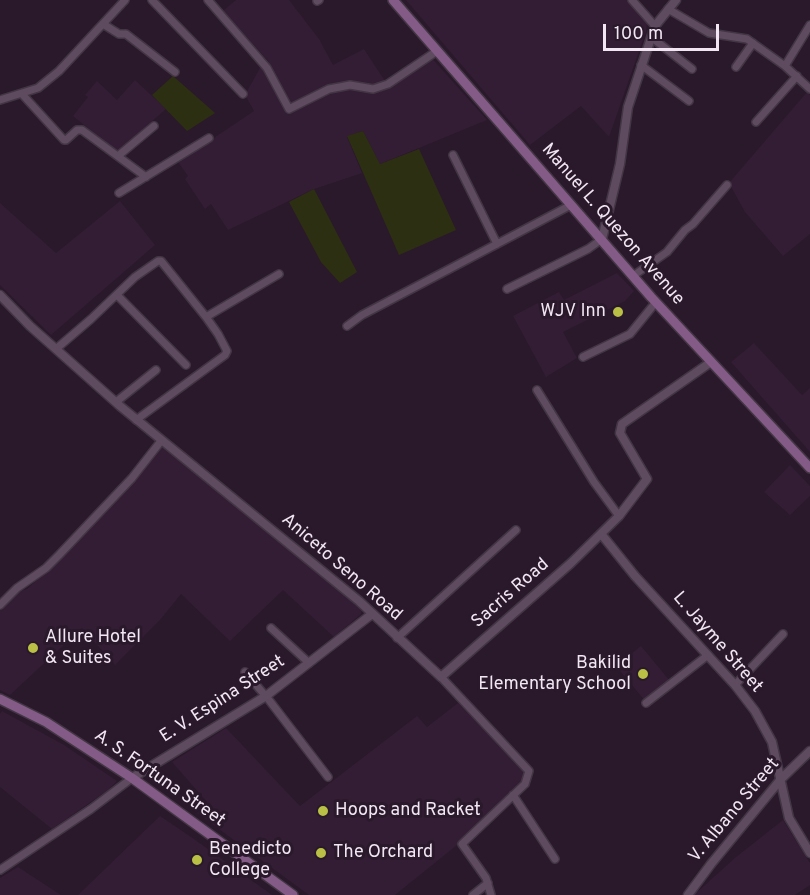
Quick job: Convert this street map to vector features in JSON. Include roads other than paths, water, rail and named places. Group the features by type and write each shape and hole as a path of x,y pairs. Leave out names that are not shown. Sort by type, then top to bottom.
{"main road":[{"name":"Manuel L. Quezon Avenue","path":"393,0 656,302 810,468"},
{"name":"A. S. Fortuna Street","path":"0,699 53,727 132,778 293,895"}],"street":[{"path":"0,100 38,88 59,71 125,0"},
{"path":"152,0 243,94"},
{"path":"208,0 267,68 288,109 329,89 350,85 373,89 388,84 437,51"},
{"path":"632,0 655,26"},
{"path":"507,289 602,240 620,164 628,107 655,26 675,0"},
{"path":"668,9 710,33 747,39 785,66 810,89"},
{"path":"103,24 119,34 126,34 175,72"},
{"path":"785,66 810,25"},
{"path":"651,38 692,69"},
{"path":"736,67 753,43"},
{"path":"641,65 689,101"},
{"path":"756,123 797,76"},
{"path":"22,94 64,140 76,130 82,130 146,177"},
{"path":"118,156 154,126"},
{"path":"119,193 209,138"},
{"path":"453,155 497,244"},
{"path":"633,276 667,252 727,185"},
{"path":"347,326 362,315 571,205"},
{"path":"56,349 135,277 160,261 206,317 226,348 225,355 136,420"},
{"path":"206,317 279,274"},
{"path":"117,295 186,365"},
{"name":"Aniceto Seno Road","path":"0,296 136,420 359,601 441,677 527,766 529,771 525,784 462,844 488,883 491,895"},
{"path":"583,357 630,334 656,302"},
{"name":"Sacris Road","path":"441,677 602,535 620,516 647,479 620,433 622,424 711,362"},
{"path":"116,402 156,370"},
{"path":"537,390 594,482 620,516"},
{"path":"0,605 17,588 46,568 59,555 132,478 161,441"},
{"path":"397,638 516,530"},
{"name":"L. Jayme Street","path":"602,535 635,576 735,685 754,711 772,742 789,818 810,853"},
{"name":"E. V. Espina Street","path":"0,870 91,809 132,778 266,696 372,614"},
{"path":"271,628 309,663"},
{"path":"735,685 783,634"},
{"path":"646,703 708,655"},
{"path":"245,672 327,777"},
{"name":"V. Albano Street","path":"688,895 781,779 810,751"},
{"path":"513,795 555,859"},
{"path":"473,895 488,883"}],"place":[{"name":"WJV Inn","path":"618,312"},
{"name":"Allure Hotel & Suites","path":"33,648"},
{"name":"Bakilid Elementary School","path":"643,674"},
{"name":"Hoops and Racket","path":"323,811"},
{"name":"The Orchard","path":"321,853"},
{"name":"Benedicto College","path":"197,860"}]}
